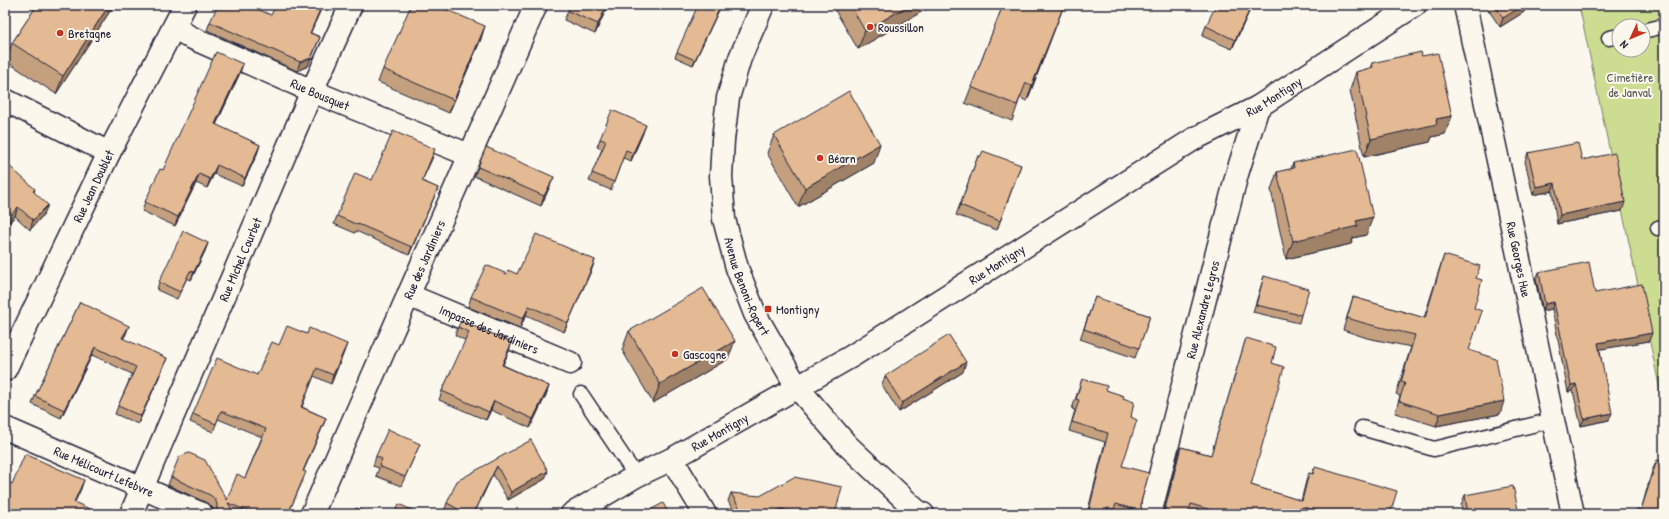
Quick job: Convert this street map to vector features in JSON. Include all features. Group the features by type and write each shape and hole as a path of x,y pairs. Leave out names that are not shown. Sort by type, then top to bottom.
{"street":[{"name":"Rue Jean Doublet","path":"5,370 109,153 185,5"},
{"name":"Rue Michel Courbet","path":"131,514 312,91 351,5"},
{"name":"Rue des Jardiniers","path":"312,514 536,5"},
{"name":"Avenue Benoni-Ropert","path":"763,5 740,58 728,98 722,140 721,176 724,219 737,268 755,314 797,386 846,444 916,510 923,514"},
{"name":"Rue Montigny","path":"572,514 636,476 672,459 797,386 852,356 1194,139 1258,107 1415,5"},
{"name":"Rue Georges Hue","path":"1465,5 1573,514"},
{"name":"Rue Bousquet","path":"174,27 190,37 312,91 469,155"},
{"path":"5,100 109,153"},
{"name":"Rue Alexandre Legros","path":"1150,514 1237,174 1258,107"},
{"name":"Impasse des Jardiniers","path":"408,296 570,363"},
{"name":"Rue Mélicourt Lefebvre","path":"5,428 202,514"},
{"path":"672,459 705,514"}],"lane":[{"path":"1651,29 1664,26"},
{"path":"581,394 636,476"},
{"path":"1362,428 1434,449 1553,420"}],"green space":[{"name":"Cimetière de Janval","path":"1579,5 1664,5 1664,409"}],"building":[{"name":"Bretagne","path":"37,5 109,5 63,76 12,43"},
{"path":"218,5 248,5 271,15 276,5 322,5 310,33 320,37 311,58 300,62 210,22"},
{"path":"411,5 435,5 485,26 454,100 383,69"},
{"path":"570,5 607,5 598,24 568,11"},
{"path":"698,5 721,5 695,60 677,52"},
{"path":"850,5 909,5 865,31"},
{"path":"1003,5 1064,5 1032,85 1026,83 1017,105 971,87"},
{"path":"1216,5 1252,5 1235,40 1206,26"},
{"path":"1495,5 1524,5 1503,18"},
{"path":"216,52 243,64 215,124 260,145 245,178 217,165 210,179 199,174 178,217 145,202 160,169 163,170"},
{"path":"1421,52 1422,56 1438,53 1452,116 1436,119 1437,124 1371,139 1356,72 1373,67 1372,63"},
{"name":"Béarn","path":"849,91 880,144 805,188 774,135"},
{"path":"612,110 646,125 633,153 626,150 614,182 592,173 606,141 600,139"},
{"path":"393,131 435,149 422,181 438,188 412,247 337,216 355,173 372,180"},
{"path":"1578,143 1582,160 1615,153 1625,202 1560,215 1555,183 1536,187 1528,153"},
{"path":"486,147 554,177 544,196 478,167"},
{"path":"1357,149 1373,217 1356,221 1358,226 1293,241 1277,172 1294,168 1293,163"},
{"path":"983,151 1021,165 1000,221 960,205 978,156 980,157"},
{"path":"7,164 35,189 33,191 48,205 33,220 18,207 12,214 5,207 5,167"},
{"path":"183,231 208,243 194,272 190,271 180,292 159,282"},
{"path":"536,234 595,260 568,323 529,306 523,319 471,297 486,265 507,274 508,270 517,274"},
{"path":"1444,255 1480,266 1476,278 1482,280 1474,308 1482,311 1469,350 1496,359 1504,401 1440,414 1399,401 1405,383 1401,382 1415,335 1347,318 1353,297 1425,318"},
{"path":"1589,262 1595,293 1642,284 1652,333 1598,343 1612,413 1584,419 1576,384 1571,385 1554,302 1545,304 1539,272"},
{"path":"1264,276 1309,289 1301,315 1256,305"},
{"name":"Gascogne","path":"703,288 735,341 660,384 629,331"},
{"path":"1095,297 1150,316 1139,348 1084,329"},
{"path":"80,302 129,326 122,338 167,358 141,416 118,406 136,367 95,347 64,410 35,396"},
{"path":"461,321 512,342 502,365 549,386 533,419 494,401 489,412 442,391 469,332 458,327"},
{"path":"287,326 307,334 309,328 347,344 333,375 317,368 301,407 326,418 303,471 306,472 288,514 255,514 228,503 231,508 228,514 214,514 217,510 215,499 210,495 171,477 179,457 189,453 205,460 227,500 237,474 245,478 266,429 221,411 216,424 193,414 217,358 257,375 272,342 279,345"},
{"path":"949,335 966,362 902,403 885,376"},
{"path":"1246,338 1276,347 1272,363 1284,367 1251,485 1302,501 1309,473 1313,474 1315,467 1397,491 1390,514 1329,514 1302,507 1301,514 1224,514 1191,504 1188,514 1162,514 1165,509 1181,447 1211,455"},
{"path":"1082,379 1107,386 1106,390 1124,396 1123,398 1134,402 1131,417 1137,420 1122,466 1149,473 1141,502 1141,508 1144,512 1116,504 1114,509 1108,508 1106,514 1088,514 1108,433 1072,422 1079,400 1076,399"},
{"path":"388,429 420,444 405,477 379,466 382,459 376,456"},
{"path":"531,440 548,471 511,492 497,466 474,511 473,510 470,514 467,514 447,503 457,481"},
{"path":"25,454 84,480 74,502 92,510 90,514 5,514 5,481 12,484"},
{"path":"1657,460 1664,462 1664,514 1635,514 1637,509 1641,510"},
{"path":"794,477 842,487 835,514 804,514 781,509 773,514 743,514 731,493 760,496"},
{"path":"1513,486 1519,514 1468,514 1465,495"},
{"path":"663,503 669,514 643,514"},
{"path":"399,504 420,514 394,514"},
{"path":"356,508 370,514 353,514"},
{"path":"182,510 192,514 181,514"}],"place":[{"name":"Roussillon","path":"870,27"},
{"name":"Bretagne","path":"60,33"},
{"name":"Béarn","path":"820,158"},
{"name":"Montigny","path":"768,309"},
{"name":"Gascogne","path":"675,354"}]}
